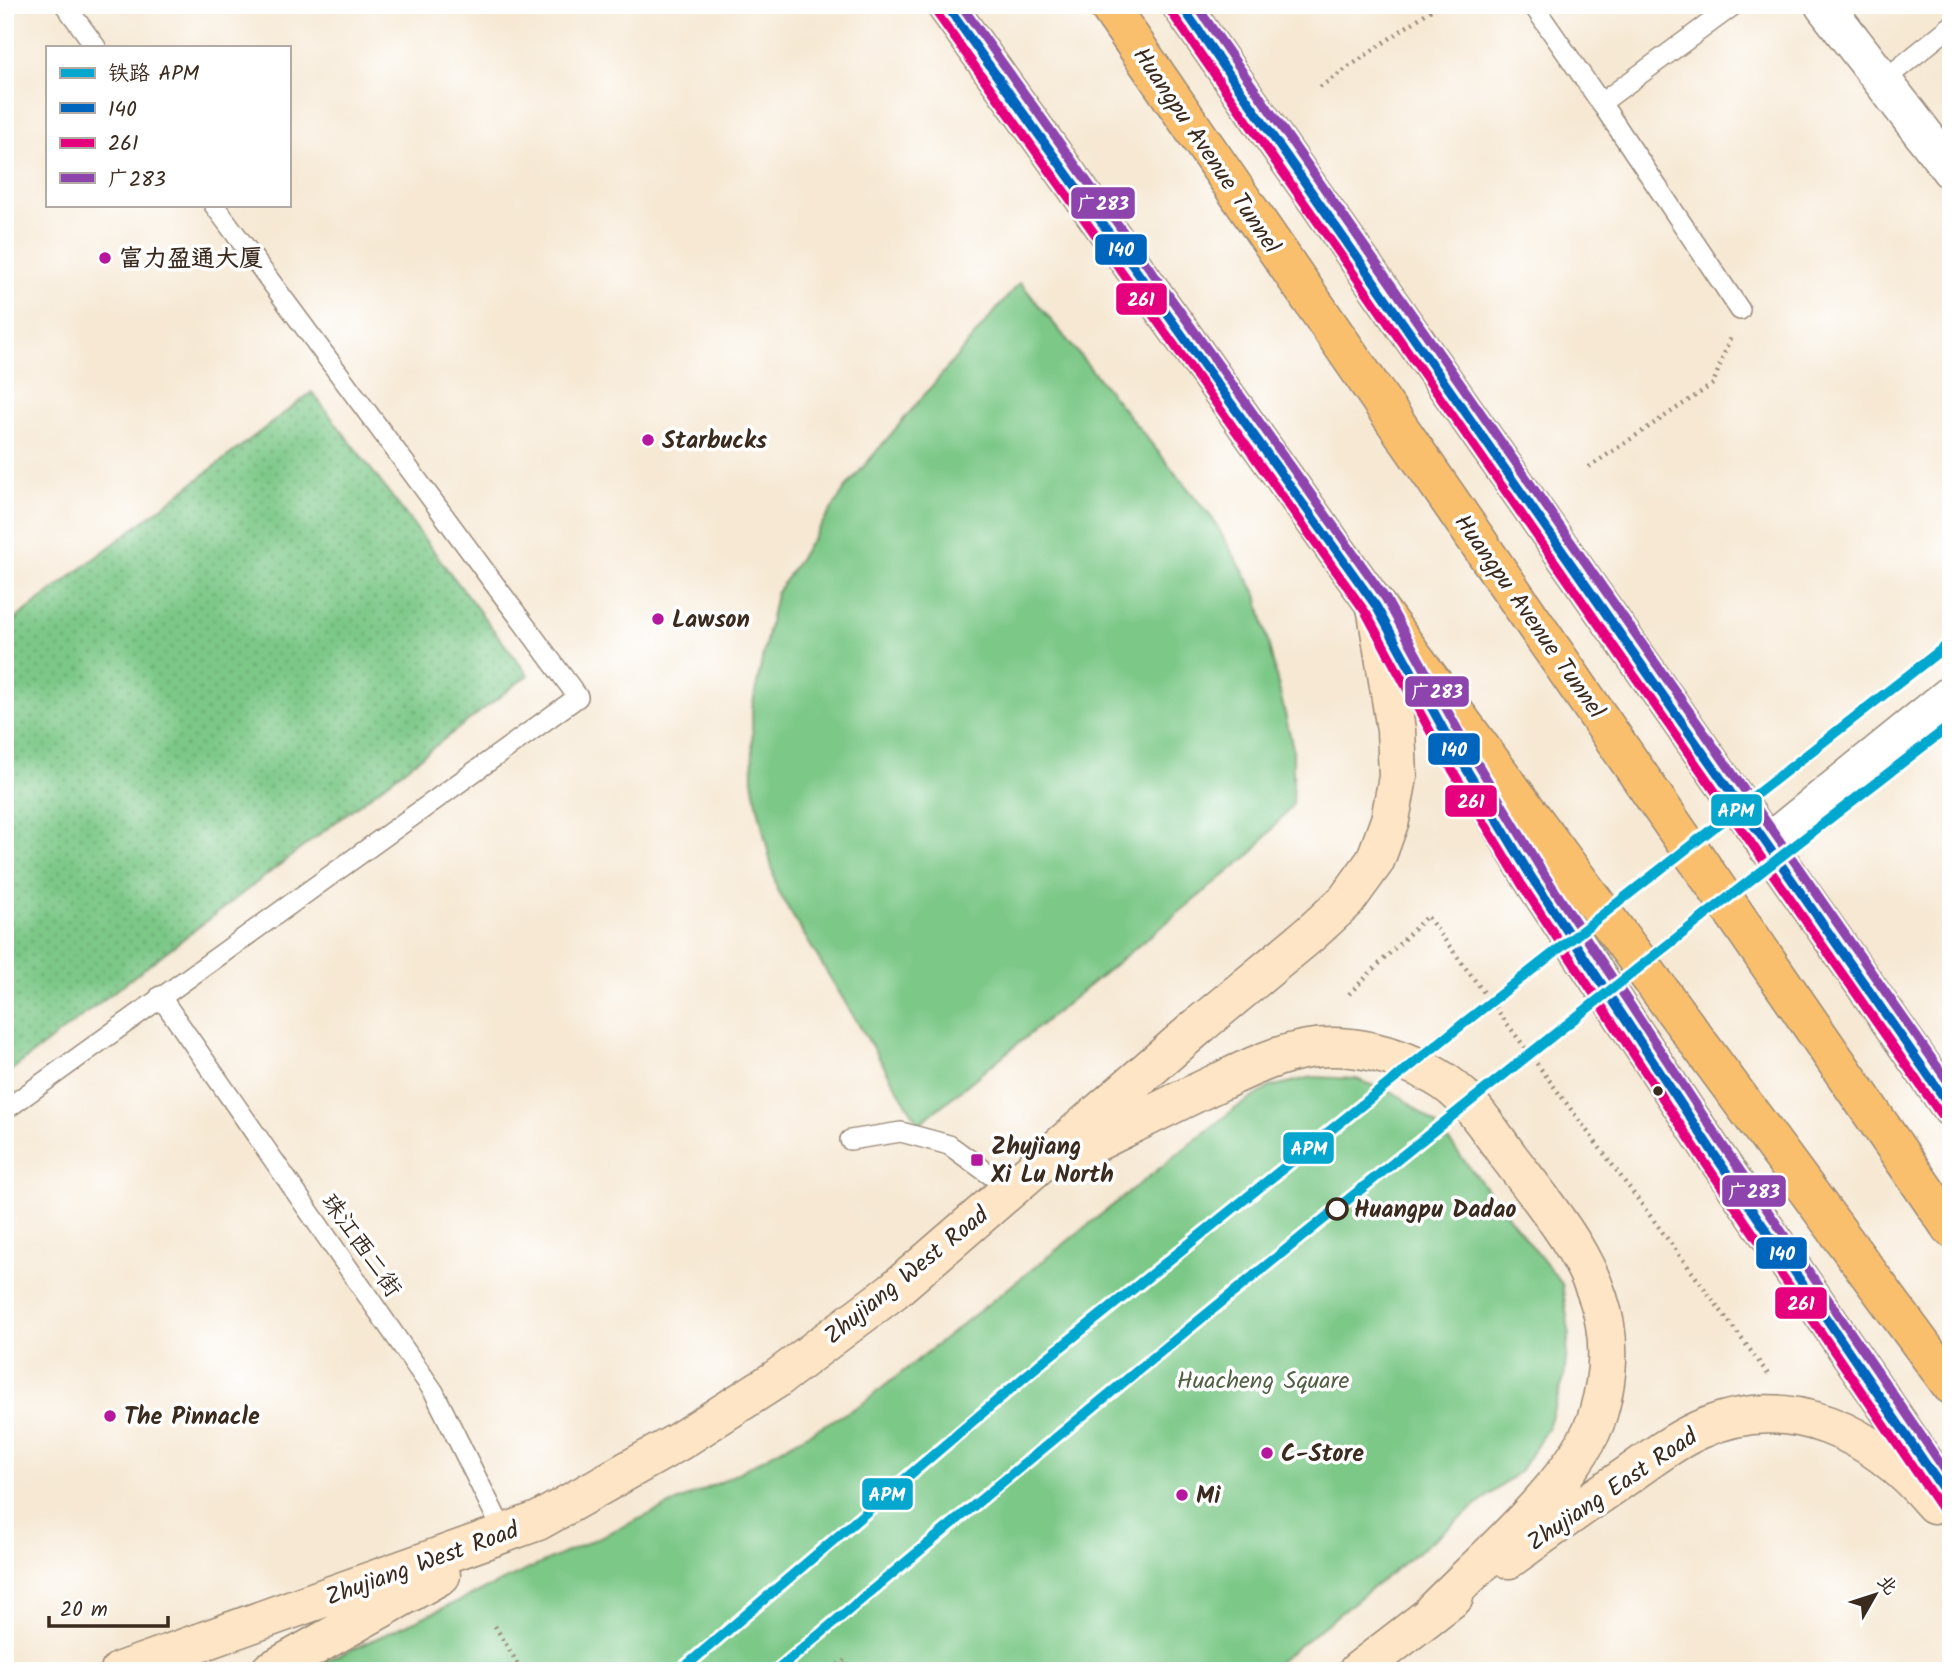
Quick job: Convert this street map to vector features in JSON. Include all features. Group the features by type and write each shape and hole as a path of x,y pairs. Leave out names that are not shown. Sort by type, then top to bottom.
{"main road":[{"path":"946,5 1376,606 1951,1385"},
{"name":"Huangpu Avenue Tunnel","path":"1108,5 1951,1228"},
{"path":"1181,5 1951,1108"},
{"path":"1376,606 1453,747 1532,878 1727,1173 1951,1501"},
{"name":"Zhujiang West Road","path":"120,1671 521,1527 678,1442 775,1380 893,1292 1201,1024 1310,934 1346,901 1375,861 1390,820 1398,777 1396,730 1376,606"},
{"path":"1015,1185 1256,1065 1308,1049 1349,1048 1388,1055 1435,1076 1466,1100 1567,1234 1590,1279 1605,1325 1606,1371 1598,1416 1578,1458 1552,1489 1433,1611"},
{"name":"Zhujiang East Road","path":"1358,1671 1433,1611 1660,1453 1700,1429 1739,1419 1772,1415 1812,1418 1846,1430 1879,1454 1929,1498 1951,1523"},
{"path":"270,1671 521,1527"}],"street":[{"path":"1824,5 1951,170"},
{"path":"1766,845 1951,695"}],"lane":[{"path":"65,5 95,46"},
{"path":"1533,5 1740,310"},
{"path":"1601,103 1734,5"},
{"path":"1883,81 1951,26"},
{"path":"5,1110 578,696 215,206"},
{"name":"珠江西二街","path":"160,996 434,1392 521,1527"},
{"path":"850,1140 901,1132 949,1145 1015,1185"}],"path":[{"path":"1320,87 1438,5"},
{"path":"1589,467 1713,384 1740,310"},
{"path":"1349,994 1427,916 1768,1374"},
{"path":"495,1626 522,1671"},
{"path":"825,1671 845,1661"}],"green space":[{"path":"1020,282 1212,518 1257,595 1293,748 1293,804 1253,852 919,1124 777,890 753,785 752,708 776,594 847,486"},
{"path":"312,392 528,675 5,1075 5,627"},
{"name":"Huacheng Square","path":"1313,1077 1357,1079 1400,1096 1436,1125 1562,1284 1569,1331 1564,1378 1548,1427 1520,1471 1267,1671 291,1671 342,1654 723,1481 862,1404 1233,1110 1270,1087"}],"rail line":[{"name":"APM","path":"680,1671 1041,1363 1464,1023 1951,642"},
{"name":"APM","path":"776,1671 1358,1191 1653,956 1951,725"}],"transit line":[{"name":"140","path":"946,5 1376,606 1453,747 1532,878 1712,1151 1951,1501"},
{"name":"广283","path":"961,5 1386,599 1464,741 1542,871 1722,1144 1951,1479"},
{"name":"140","path":"1181,5 1951,1108"},
{"name":"广283","path":"1196,5 1951,1086"},
{"name":"261","path":"936,12 1366,613 1442,753 1522,885 1702,1158 1941,1508"},
{"name":"261","path":"1171,12 1941,1115"}],"place":[{"name":"富力盈通大厦","path":"105,258"},
{"name":"Starbucks","path":"648,440"},
{"name":"Lawson","path":"658,619"},
{"name":"Zhujiang Xi Lu North","path":"977,1160"},
{"name":"Huangpu Dadao","path":"1337,1209"},
{"name":"The Pinnacle","path":"110,1416"},
{"name":"C-Store","path":"1267,1453"},
{"name":"Mi","path":"1182,1495"}]}
